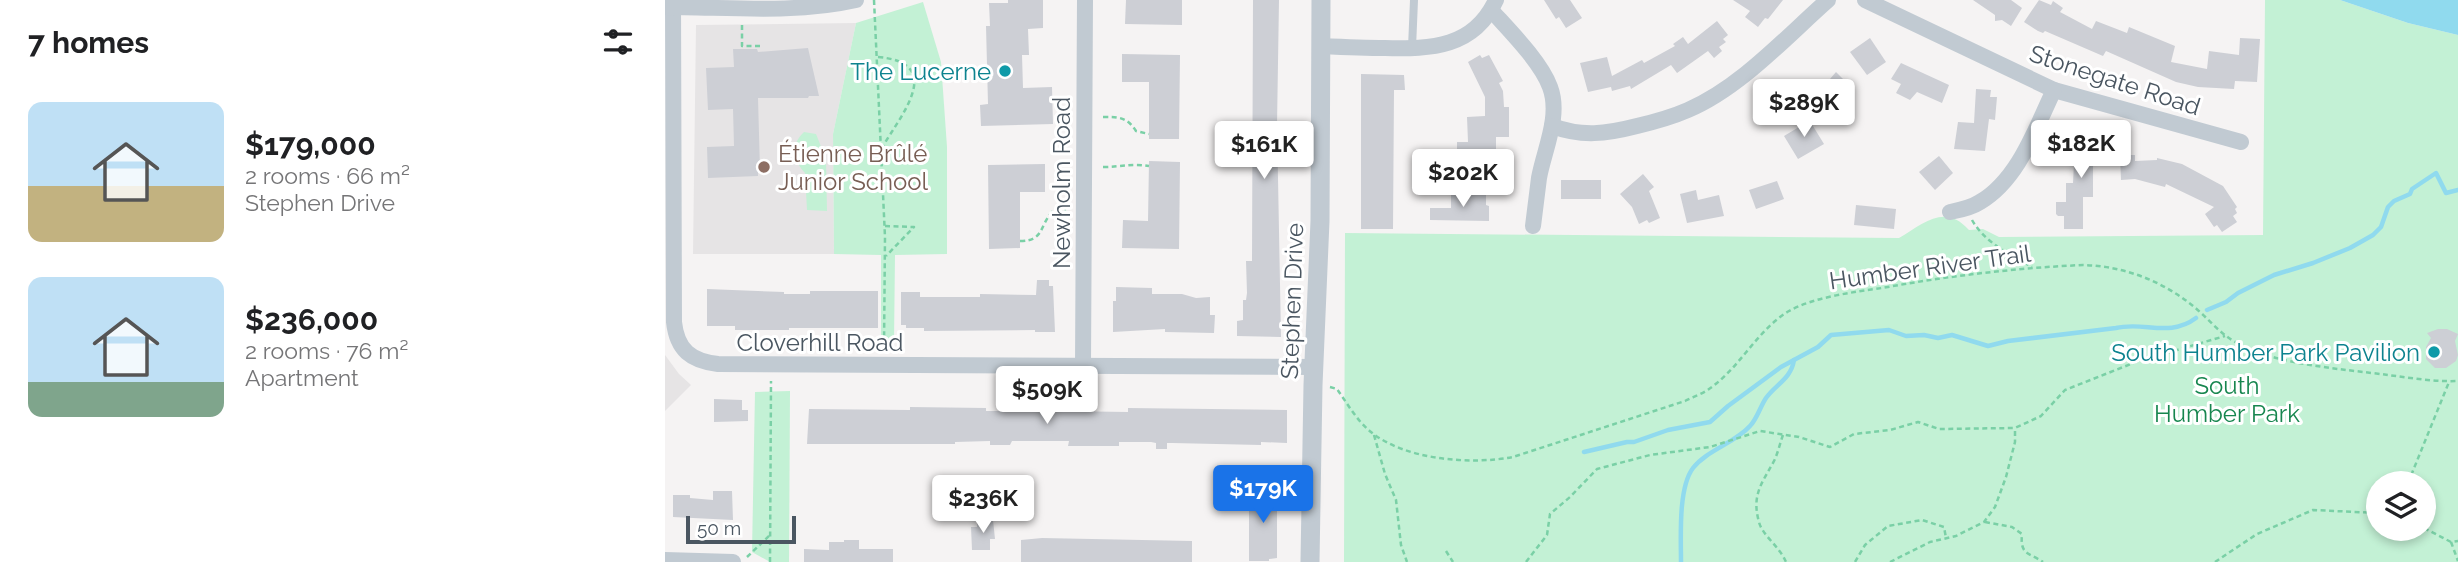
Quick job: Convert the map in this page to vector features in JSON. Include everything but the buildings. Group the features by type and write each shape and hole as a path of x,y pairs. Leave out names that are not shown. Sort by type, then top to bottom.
{"street":[{"path":"670,5 798,7 856,0"},
{"name":"Newholm Road","path":"1083,366 1084,0"},
{"name":"Stephen Drive","path":"1310,562 1320,221 1321,0"},
{"path":"1552,126 1571,133 1609,133 1689,110 1745,74 1828,0"},
{"name":"Stonegate Road","path":"1865,0 2054,90 2241,142"},
{"name":"Cloverhill Road","path":"670,5 669,140 674,323 683,350 697,360 718,364 1314,367"},
{"path":"1321,46 1436,47 1461,38 1493,5 1550,87 1552,126 1540,175 1533,226"},
{"path":"1949,212 1980,203 2011,172 2054,90"},
{"path":"665,560 733,562"}],"lane":[{"path":"1412,48 1414,0"}],"path":[{"path":"874,0 885,226 884,346"},
{"path":"742,26 742,46 761,46"},
{"path":"878,57 905,65 916,81 913,94 881,149"},
{"path":"1103,117 1129,120 1136,131 1149,135"},
{"path":"1103,167 1133,163 1149,166"},
{"path":"1967,208 1978,230 2008,255 2034,269"},
{"path":"1020,241 1032,240 1039,235 1052,211 1066,209"},
{"path":"885,226 914,228 885,257"},
{"name":"Humber River Trail","path":"1326,385 1337,389 1359,420 1374,435 1388,443 1422,455 1495,460 1513,457 1685,401 1709,389 1766,330 1790,311 1845,294 1964,275 2101,266 2132,273 2180,296 2226,336 2270,356 2335,368 2458,381"},
{"path":"1526,562 1547,535 1549,514 1597,469 1650,455 1710,447 1760,431 1830,447 1854,434 1889,430 1918,422 1939,429 2015,428 2041,416 2065,390 2136,362 2226,336"},
{"path":"769,562 771,381"},
{"path":"2413,471 2450,381"},
{"path":"1890,562 1930,541 1956,536 1984,522 1995,507 2006,477 2015,442 2015,428"},
{"path":"1374,435 1396,500 1401,545 1406,562"},
{"path":"1783,435 1774,461 1761,482 1757,500 1759,524 1782,552 1786,562"},
{"path":"2215,562 2257,534 2313,510 2366,512"},
{"path":"1855,562 1865,545 1888,526 1922,520 1944,527 1946,538"},
{"path":"1984,522 2012,527 2022,534 2021,544 2025,553 2043,562"},
{"path":"2436,534 2451,542 2458,541"},
{"path":"743,562 751,551 770,535"},
{"path":"2451,542 2458,561"},
{"path":"1445,551 1453,562"}],"shaded area":[{"name":"Étienne Brûlé Junior School","path":"856,23 833,134 834,254 693,254 696,25"},
{"path":"665,355 691,385 665,411"}],"green space":[{"name":"South Humber Park","path":"2265,0 2340,0 2408,23 2458,35 2458,562 1344,562 1345,233 1899,238 1934,218 1943,217 1960,222 1969,230 1983,229 1999,237 2263,235"},
{"path":"923,2 941,62 947,147 947,254 895,255 894,342 881,342 881,255 834,254 833,134 856,23"},
{"path":"804,132 816,134 826,159 827,211 807,210 805,173 795,152 797,142"},
{"path":"790,391 789,562 770,562 752,552 755,392"}],"water":[{"path":"2340,0 2458,0 2458,35 2408,23"}],"waterway":[{"path":"2207,310 2274,275 2313,263 2373,235 2381,227 2388,207 2394,201 2410,194 2412,189 2436,173 2446,193 2458,190"},
{"path":"1584,452 1710,422 1781,367 1818,347 1831,335 1889,330 1906,336 1924,335 1938,338 1952,335 1988,346 2126,326 2176,327 2196,318"},
{"path":"1681,562 1683,500 1693,468 1750,426 1766,398 1790,372 1794,360"}],"place":[{"name":"The Lucerne","path":"1005,71"},
{"name":"Étienne Brûlé Junior School","path":"764,167"},
{"name":"South Humber Park Pavilion","path":"2434,352"}]}
